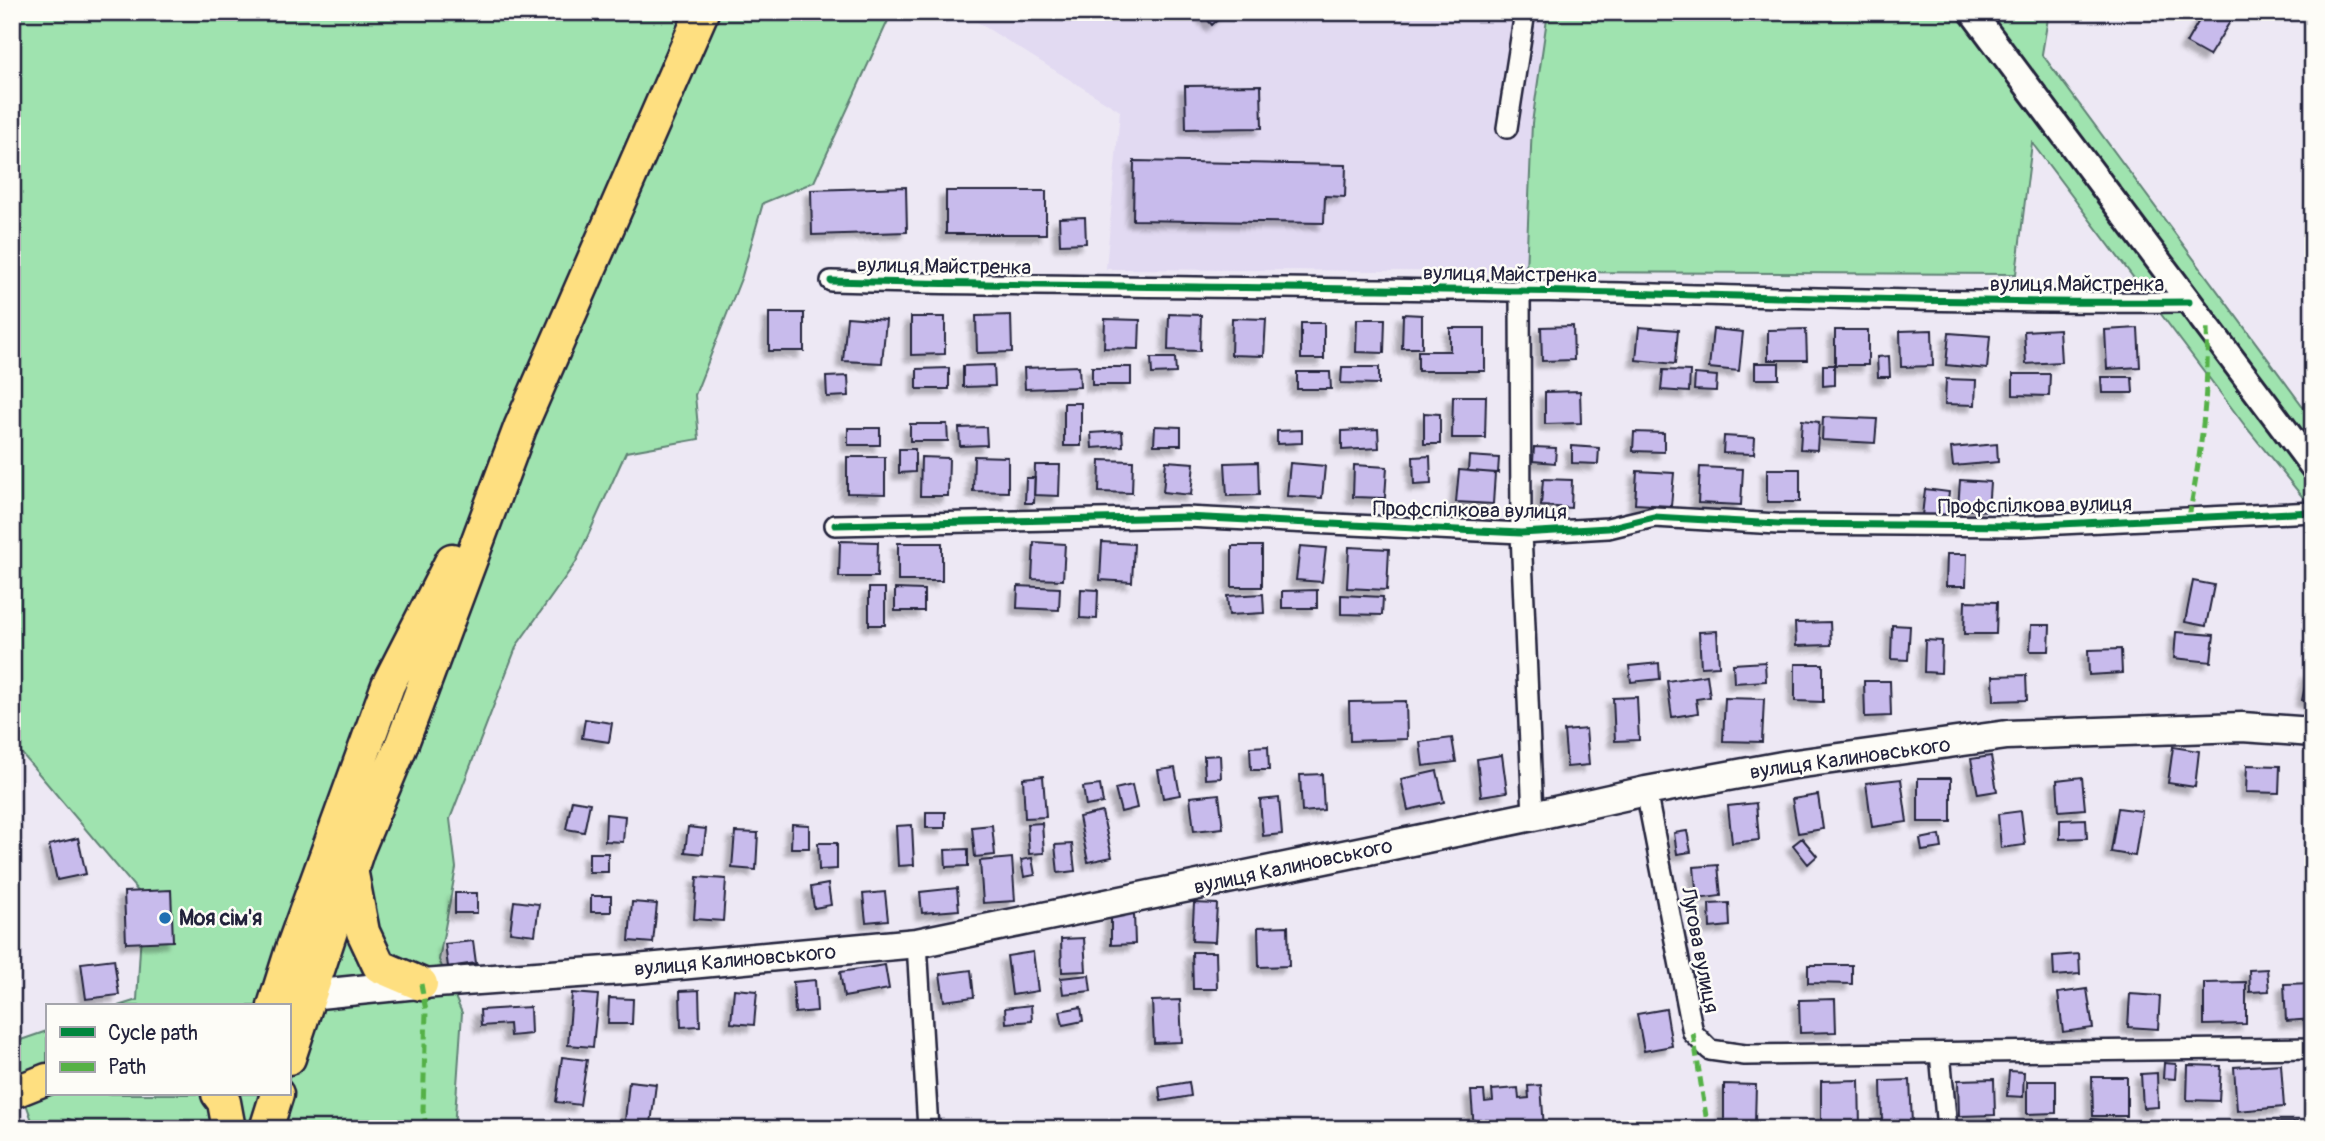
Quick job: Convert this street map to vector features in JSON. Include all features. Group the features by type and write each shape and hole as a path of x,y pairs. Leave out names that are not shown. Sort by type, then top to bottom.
{"highway":[{"path":"290,1055 351,869 401,746 520,428 702,12"},
{"path":"274,1004 387,685 520,428"},
{"path":"351,869 363,932 379,966 421,984"},
{"path":"220,1096 224,1102 229,1129"},
{"path":"234,1129 244,1096"},
{"path":"266,1129 276,1096"}],"main road":[{"name":"вулиця Калиновського","path":"280,1004 309,995 421,984 636,969 917,943 1646,791 1788,765 2007,735 2242,727 2313,733"},
{"path":"12,1093 46,1079"}],"street":[{"path":"1507,128 1525,12"},
{"path":"1972,12 2313,467"},
{"name":"вулиця Майстренка","path":"831,281 1520,291 2043,303 2189,302"},
{"path":"1520,291 1521,533 1533,816"},
{"name":"Профспілкова вулиця","path":"835,525 1186,517 1521,533 1608,528 1654,517 1779,523 2019,526 2313,512"},
{"name":"Лугова вулиця","path":"1646,791 1693,1033 1710,1050 1745,1055 2313,1048"},
{"path":"917,943 928,1129"},
{"path":"1940,1053 1947,1129"}],"shaded area":[{"path":"961,12 1548,12 1532,123 1526,272 1106,269 1120,111"}],"green space":[{"path":"12,12 892,12 814,182 763,203 742,276 695,395 699,439 626,452 576,562 517,645 450,819 456,868 439,960 462,1013 454,1129 35,1129 12,1064 12,1043 46,1031 46,1096 290,1096 290,1004 124,1004 137,1000 143,897 12,742"},
{"path":"1548,12 2049,12 2042,54 2313,420 2313,510 2246,427 2032,143 2016,274 1526,272 1532,123"}],"building":[{"path":"1201,12 1226,12 1212,25"},
{"path":"2204,12 2219,12 2231,20 2209,56 2186,43"},
{"path":"1261,85 1262,128 1186,129 1185,86"},
{"path":"1134,161 1346,165 1345,197 1325,196 1324,223 1133,220"},
{"path":"906,187 907,232 812,235 811,190"},
{"path":"946,191 1046,191 1046,234 946,234"},
{"path":"1085,217 1086,243 1060,244 1059,218"},
{"path":"769,313 804,313 804,351 769,351"},
{"path":"1169,314 1201,315 1200,351 1168,350"},
{"path":"1403,314 1422,315 1422,348 1402,348"},
{"path":"1011,315 1012,352 977,353 976,316"},
{"path":"847,317 886,320 882,363 843,361"},
{"path":"911,317 945,317 945,354 911,355"},
{"path":"1232,318 1266,319 1264,356 1231,355"},
{"path":"1105,319 1140,320 1139,349 1104,348"},
{"path":"1357,319 1385,319 1384,353 1356,352"},
{"path":"1301,323 1324,323 1324,359 1301,359"},
{"path":"1573,326 1574,360 1542,361 1541,327"},
{"path":"1639,327 1678,330 1675,364 1636,360"},
{"path":"1450,328 1485,328 1485,371 1418,371 1418,351 1450,351"},
{"path":"2138,328 2140,367 2107,369 2105,330"},
{"path":"1713,329 1743,332 1739,371 1709,368"},
{"path":"1806,329 1807,360 1768,360 1768,330"},
{"path":"2059,329 2061,362 2026,364 2024,331"},
{"path":"1835,330 1868,330 1868,365 1835,365"},
{"path":"1932,330 1933,366 1901,367 1900,331"},
{"path":"1949,333 1990,336 1987,369 1946,365"},
{"path":"1889,356 1890,377 1878,377 1877,357"},
{"path":"1151,358 1175,358 1176,373 1152,374"},
{"path":"1755,363 1779,363 1779,379 1755,379"},
{"path":"994,365 995,386 963,387 963,366"},
{"path":"1823,365 1834,365 1834,385 1823,386"},
{"path":"1079,366 1080,387 1025,389 1024,368"},
{"path":"1092,367 1131,367 1131,385 1092,385"},
{"path":"1342,367 1379,367 1379,384 1341,383"},
{"path":"949,368 949,389 917,389 917,369"},
{"path":"1663,370 1690,371 1689,392 1661,390"},
{"path":"1297,372 1330,372 1331,389 1297,389"},
{"path":"1695,374 1717,376 1716,391 1694,390"},
{"path":"2013,374 2050,374 2049,396 2013,395"},
{"path":"848,376 849,396 827,397 826,377"},
{"path":"2101,377 2132,377 2133,393 2102,393"},
{"path":"1946,379 1976,380 1975,405 1945,404"},
{"path":"1580,391 1581,423 1545,424 1545,392"},
{"path":"1453,396 1486,396 1485,438 1452,438"},
{"path":"1064,403 1081,403 1081,446 1064,446"},
{"path":"1424,413 1440,414 1440,444 1424,444"},
{"path":"1823,417 1877,419 1875,443 1822,440"},
{"path":"1802,420 1819,422 1817,450 1800,449"},
{"path":"910,424 947,424 948,441 910,441"},
{"path":"1155,426 1181,427 1181,445 1154,445"},
{"path":"986,427 987,445 960,446 959,428"},
{"path":"848,428 880,428 880,445 848,445"},
{"path":"1378,429 1379,448 1342,450 1342,431"},
{"path":"1302,430 1302,443 1277,444 1277,431"},
{"path":"1122,431 1123,446 1092,448 1091,433"},
{"path":"1634,432 1664,433 1664,452 1633,451"},
{"path":"1724,436 1755,438 1754,454 1723,453"},
{"path":"1997,444 1998,462 1953,466 1951,448"},
{"path":"1572,446 1599,448 1598,464 1572,463"},
{"path":"1534,447 1556,448 1555,463 1533,461"},
{"path":"899,449 915,449 915,472 899,473"},
{"path":"974,456 1008,457 1008,492 973,491"},
{"path":"1430,456 1431,484 1414,485 1413,457"},
{"path":"1469,456 1499,458 1498,473 1468,471"},
{"path":"847,457 885,457 885,494 847,493"},
{"path":"921,457 949,458 948,496 920,496"},
{"path":"1100,460 1133,461 1132,493 1099,492"},
{"path":"1166,461 1194,463 1191,495 1163,492"},
{"path":"1258,462 1259,495 1227,496 1225,463"},
{"path":"1290,463 1325,466 1322,498 1287,496"},
{"path":"1035,465 1060,465 1059,496 1034,495"},
{"path":"1354,465 1387,467 1385,498 1353,497"},
{"path":"1700,467 1743,469 1741,505 1698,503"},
{"path":"1767,469 1800,469 1800,502 1767,502"},
{"path":"1459,470 1495,473 1493,504 1456,502"},
{"path":"1637,471 1674,473 1671,506 1635,504"},
{"path":"1026,478 1035,478 1034,503 1025,503"},
{"path":"1543,479 1572,480 1571,508 1541,506"},
{"path":"1960,480 1990,482 1988,511 1958,509"},
{"path":"1925,489 1949,492 1945,519 1922,516"},
{"path":"840,541 878,542 877,577 839,577"},
{"path":"1034,542 1065,544 1063,580 1032,579"},
{"path":"1102,542 1134,544 1132,582 1100,580"},
{"path":"898,543 942,543 942,581 898,581"},
{"path":"1232,546 1262,546 1262,587 1232,587"},
{"path":"1300,546 1326,548 1322,582 1296,580"},
{"path":"1349,547 1389,549 1387,590 1347,588"},
{"path":"1947,554 1967,554 1966,586 1946,586"},
{"path":"2193,581 2214,585 2206,626 2185,622"},
{"path":"1018,586 1060,588 1059,610 1017,608"},
{"path":"869,588 885,588 885,625 869,625"},
{"path":"895,589 924,590 924,611 895,611"},
{"path":"1081,589 1098,590 1097,619 1080,618"},
{"path":"1317,590 1317,608 1282,608 1282,591"},
{"path":"1263,594 1264,613 1229,615 1227,596"},
{"path":"1341,595 1383,597 1382,615 1341,614"},
{"path":"1965,601 1997,602 1996,634 1964,634"},
{"path":"1830,622 1831,645 1796,646 1795,623"},
{"path":"1892,625 1910,626 1908,660 1891,659"},
{"path":"2031,625 2050,625 2049,651 2030,651"},
{"path":"1717,631 1719,666 1701,667 1699,632"},
{"path":"2176,632 2214,635 2211,662 2174,658"},
{"path":"1925,640 1942,641 1941,673 1924,672"},
{"path":"2121,649 2122,673 2089,675 2088,650"},
{"path":"1765,662 1766,681 1734,683 1733,664"},
{"path":"1659,663 1660,679 1631,682 1629,666"},
{"path":"1795,664 1823,664 1823,702 1795,701"},
{"path":"2308,673 2313,674 2313,703 2302,700"},
{"path":"1707,675 1710,697 1696,699 1698,713 1672,717 1667,681"},
{"path":"2026,675 2027,700 1994,701 1993,676"},
{"path":"1864,681 1890,681 1891,716 1865,717"},
{"path":"1637,697 1639,740 1615,741 1613,698"},
{"path":"1725,698 1764,699 1762,742 1723,741"},
{"path":"1406,701 1407,739 1350,741 1349,702"},
{"path":"585,719 612,723 609,742 582,738"},
{"path":"1586,729 1589,765 1567,767 1564,731"},
{"path":"1452,738 1456,762 1423,766 1420,742"},
{"path":"1268,746 1269,770 1251,770 1250,747"},
{"path":"2173,747 2199,751 2195,787 2168,783"},
{"path":"1220,755 1221,778 1205,779 1204,756"},
{"path":"1502,755 1507,792 1481,796 1477,759"},
{"path":"1991,756 1997,791 1978,794 1971,759"},
{"path":"2247,765 2280,766 2279,793 2246,792"},
{"path":"1175,768 1180,795 1163,798 1158,770"},
{"path":"1437,771 1444,802 1408,810 1401,779"},
{"path":"1322,774 1324,810 1302,812 1300,775"},
{"path":"1043,776 1046,817 1025,818 1023,778"},
{"path":"2082,777 2085,809 2059,811 2057,780"},
{"path":"1918,778 1951,778 1951,822 1918,822"},
{"path":"1901,779 1907,822 1872,827 1866,783"},
{"path":"1100,785 1103,803 1086,806 1083,787"},
{"path":"1132,785 1137,808 1121,812 1115,789"},
{"path":"1219,794 1223,828 1194,831 1190,797"},
{"path":"1818,795 1823,829 1798,833 1792,799"},
{"path":"1279,798 1282,834 1263,836 1260,800"},
{"path":"572,800 590,803 584,832 566,829"},
{"path":"1756,803 1759,840 1732,843 1728,806"},
{"path":"2118,808 2142,811 2135,856 2111,852"},
{"path":"2021,811 2025,845 2001,848 1998,814"},
{"path":"926,812 945,812 945,828 926,828"},
{"path":"1102,812 1112,857 1088,862 1079,817"},
{"path":"606,814 625,816 623,842 605,841"},
{"path":"2086,819 2087,838 2060,839 2060,820"},
{"path":"1042,823 1044,853 1029,854 1027,824"},
{"path":"792,824 809,825 809,848 791,848"},
{"path":"912,825 914,865 898,866 896,826"},
{"path":"992,825 995,855 975,857 972,827"},
{"path":"688,827 706,829 703,854 685,852"},
{"path":"1687,831 1691,852 1677,854 1674,833"},
{"path":"735,832 758,833 756,870 732,868"},
{"path":"1940,835 1942,848 1922,851 1920,839"},
{"path":"78,838 86,874 57,880 49,845"},
{"path":"1802,838 1817,856 1808,864 1793,845"},
{"path":"818,843 837,843 837,869 819,870"},
{"path":"1072,844 1075,871 1058,873 1055,845"},
{"path":"968,849 968,866 946,867 945,850"},
{"path":"589,853 608,853 608,872 589,872"},
{"path":"1012,858 1015,901 983,903 980,861"},
{"path":"1032,858 1035,875 1024,877 1021,860"},
{"path":"1718,865 1721,896 1697,899 1694,867"},
{"path":"697,877 726,879 723,921 694,919"},
{"path":"828,884 831,905 814,908 811,887"},
{"path":"957,888 959,910 922,913 920,892"},
{"path":"171,890 173,941 126,943 124,892"},
{"path":"885,892 888,920 866,922 863,894"},
{"path":"455,893 477,893 477,913 455,913"},
{"path":"591,896 611,896 611,912 591,912"},
{"path":"514,901 539,904 535,935 510,932"},
{"path":"632,902 657,904 653,943 629,941"},
{"path":"1194,903 1217,904 1215,942 1192,941"},
{"path":"1729,903 1730,926 1710,928 1709,904"},
{"path":"1134,913 1135,944 1111,945 1111,914"},
{"path":"1288,926 1289,966 1259,967 1258,927"},
{"path":"1084,938 1086,971 1062,972 1061,939"},
{"path":"473,941 476,963 448,967 445,944"},
{"path":"1033,952 1038,991 1012,995 1007,956"},
{"path":"1192,952 1216,952 1217,989 1193,989"},
{"path":"2079,954 2080,974 2054,976 2053,956"},
{"path":"114,959 119,995 86,999 81,963"},
{"path":"885,965 889,989 844,997 840,972"},
{"path":"1808,965 1852,965 1852,984 1808,983"},
{"path":"2267,969 2269,991 2250,992 2249,970"},
{"path":"971,970 974,997 944,1001 940,974"},
{"path":"1089,975 1091,991 1063,994 1061,978"},
{"path":"815,980 817,1011 795,1013 793,982"},
{"path":"2246,982 2246,1024 2204,1025 2204,983"},
{"path":"2313,983 2313,1019 2286,1021 2284,984"},
{"path":"734,989 757,991 754,1025 731,1023"},
{"path":"2087,989 2093,1028 2063,1032 2058,993"},
{"path":"699,990 700,1026 681,1027 680,991"},
{"path":"572,993 598,995 593,1047 568,1045"},
{"path":"2130,994 2160,996 2158,1029 2128,1027"},
{"path":"609,998 633,999 632,1024 608,1024"},
{"path":"1835,999 1836,1032 1800,1033 1799,1000"},
{"path":"1180,1000 1182,1042 1154,1043 1152,1001"},
{"path":"1031,1005 1032,1021 1006,1023 1005,1008"},
{"path":"530,1007 531,1034 510,1036 509,1024 481,1026 480,1010"},
{"path":"1081,1007 1083,1021 1063,1025 1060,1011"},
{"path":"1666,1009 1672,1046 1644,1051 1637,1014"},
{"path":"562,1057 587,1060 580,1105 556,1102"},
{"path":"2164,1063 2176,1064 2175,1079 2163,1078"},
{"path":"2281,1064 2284,1107 2237,1111 2234,1067"},
{"path":"2188,1065 2221,1066 2219,1101 2187,1100"},
{"path":"2009,1071 2024,1072 2023,1097 2007,1096"},
{"path":"2157,1073 2158,1107 2143,1108 2141,1074"},
{"path":"2092,1077 2127,1077 2127,1116 2093,1116"},
{"path":"1994,1079 1995,1115 1959,1116 1958,1080"},
{"path":"1859,1080 1860,1126 1821,1127 1821,1081"},
{"path":"1910,1080 1912,1123 1882,1124 1881,1081"},
{"path":"629,1081 656,1084 651,1124 625,1121"},
{"path":"2027,1081 2056,1081 2056,1113 2027,1114"},
{"path":"1189,1082 1191,1096 1161,1101 1159,1087"},
{"path":"1724,1084 1756,1085 1755,1123 1724,1123"},
{"path":"1541,1085 1544,1129 1474,1129 1471,1091 1484,1091 1485,1102 1493,1101 1492,1090 1518,1088 1519,1099 1529,1098 1528,1086"},
{"path":"68,1119 89,1125 88,1129 65,1129"},
{"path":"2059,1119 2059,1129 2026,1129 2026,1120"},
{"path":"2091,1119 2124,1122 2123,1129 2091,1129"},
{"path":"2277,1122 2297,1122 2297,1129 2277,1129"}],"marked path":[{"path":"2189,517 2203,422 2207,326"},
{"path":"421,984 426,1011 423,1111 427,1129"},
{"path":"1693,1033 1708,1129"}],"cycle path":[{"path":"831,281 2189,302"},
{"path":"835,525 1186,517 1521,533 1608,528 1654,517 1778,524 2019,526 2313,512"}],"place":[{"name":"Моя сім'я","path":"165,918"}]}
